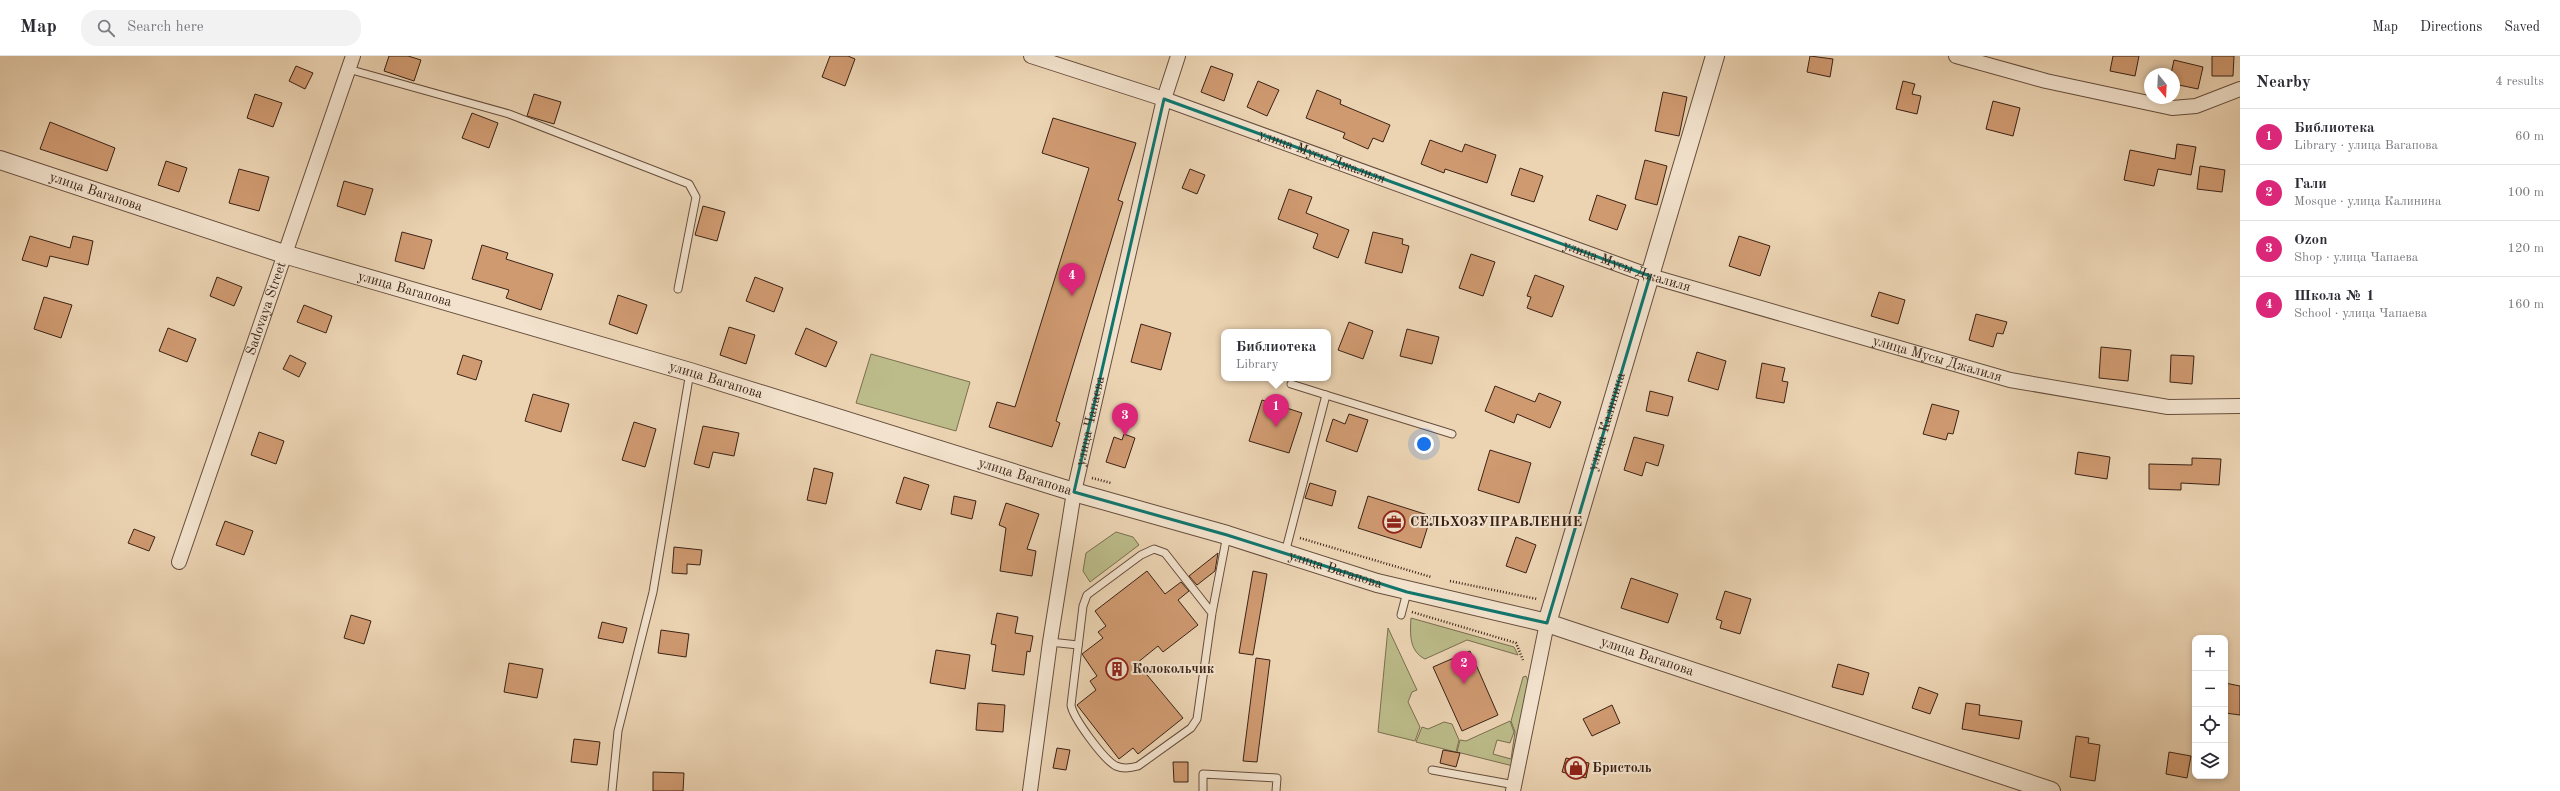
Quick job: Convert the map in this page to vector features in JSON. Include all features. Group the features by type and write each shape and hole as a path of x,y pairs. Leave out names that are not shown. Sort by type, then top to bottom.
{"street":[{"name":"улица Мусы Джалиля","path":"1031,56 1164,99 1650,276 2010,380 2168,407 2240,406"},
{"name":"улица Чапаева","path":"1030,791 1050,642 1074,492 1164,99 1178,56"},
{"name":"улица Калинина","path":"1514,788 1552,602 1715,56"},
{"path":"1956,56 2046,81 2172,108 2196,106 2240,89"},
{"name":"Sadovaya Street","path":"180,562 284,254 351,63"},
{"name":"улица Вагапова","path":"0,160 284,254 690,372 1074,492 1227,535 1285,554 1376,588 1407,592 1547,623 2051,791"}],"lane":[{"path":"351,63 509,114 689,184 696,197 678,289"},
{"path":"612,791 618,731 653,592 690,372"},
{"path":"1291,384 1452,434"},
{"path":"1285,554 1326,395"},
{"path":"1212,613 1165,554 1154,549 1141,555 1087,595 1083,606 1072,711 1108,760 1116,766 1131,768 1138,766 1191,728 1197,719 1212,613 1227,535"},
{"path":"1401,615 1407,592"},
{"path":"1050,642 1078,645"},
{"path":"1432,770 1514,788"},
{"path":"1203,791 1203,774 1277,778 1276,791"}],"path":[{"path":"1078,474 1116,484"},
{"path":"1290,535 1437,579"},
{"path":"1444,580 1552,602"}],"highlighted area":[{"path":"1164,99 1650,276 1547,623 1407,592 1227,535 1074,492"}],"green space":[{"path":"871,354 970,382 956,431 856,403"},
{"path":"1116,532 1133,537 1139,545 1090,582 1083,571 1086,553"},
{"path":"1411,618 1514,647 1518,655 1467,640 1425,659 1420,656 1413,647 1411,636"},
{"path":"1388,628 1417,690 1412,692 1408,702 1420,727 1415,741 1378,732"},
{"path":"1526,676 1532,690 1513,766 1457,752 1460,740 1466,741 1510,721 1514,732 1510,743 1497,740 1493,754 1511,759 1515,732 1511,721 1523,677"},
{"path":"1444,722 1452,724 1459,740 1456,752 1416,742 1422,727 1428,729"}],"building":[{"path":"389,56 408,56 421,60 414,81 384,71"},
{"path":"830,56 848,56 855,59 845,86 822,77"},
{"path":"1810,56 1833,59 1830,77 1807,72"},
{"path":"2113,56 2139,56 2135,76 2110,71"},
{"path":"2212,56 2234,56 2233,76 2212,76"},
{"path":"2174,60 2203,67 2198,89 2180,85 2180,68 2172,68"},
{"path":"296,66 313,73 305,89 289,81"},
{"path":"1211,66 1233,74 1224,101 1201,92"},
{"path":"1258,81 1279,90 1267,116 1247,107"},
{"path":"1903,81 1915,84 1912,94 1921,96 1917,114 1896,109"},
{"path":"1317,90 1341,100 1340,104 1390,125 1383,142 1373,138 1368,149 1343,138 1345,133 1306,118"},
{"path":"1663,92 1687,97 1679,136 1655,131"},
{"path":"255,94 282,103 273,127 247,118"},
{"path":"534,94 561,102 554,124 527,116"},
{"path":"1993,101 2020,108 2013,136 1986,129"},
{"path":"472,113 498,123 489,148 462,138"},
{"path":"1053,118 1136,143 1118,200 1123,202 1056,421 1060,423 1052,447 989,427 997,402 1015,407 1089,168 1042,153"},
{"path":"50,122 115,148 107,171 40,149"},
{"path":"1430,140 1462,152 1465,144 1496,155 1487,183 1445,169 1444,173 1421,164"},
{"path":"2177,144 2196,147 2191,175 2158,169 2154,186 2124,180 2130,150 2175,159"},
{"path":"1645,160 1667,166 1657,205 1635,199"},
{"path":"166,161 187,168 179,192 158,185"},
{"path":"2200,166 2225,170 2222,192 2197,189"},
{"path":"1520,168 1543,176 1534,202 1511,195"},
{"path":"239,169 269,177 259,211 229,203"},
{"path":"1190,169 1205,175 1197,194 1182,188"},
{"path":"344,181 373,189 365,215 337,206"},
{"path":"1289,189 1312,197 1306,213 1349,230 1338,258 1313,248 1318,234 1278,219"},
{"path":"1597,195 1626,205 1617,230 1589,220"},
{"path":"703,206 725,212 717,241 695,235"},
{"path":"402,232 432,240 424,269 395,261"},
{"path":"1373,232 1403,239 1402,244 1409,246 1402,273 1365,263"},
{"path":"30,236 70,248 73,236 93,241 88,265 50,256 47,267 22,260"},
{"path":"1739,236 1770,246 1760,276 1729,266"},
{"path":"482,245 508,253 506,259 553,274 541,310 506,298 509,290 472,279"},
{"path":"1471,254 1495,262 1483,296 1459,288"},
{"path":"1535,275 1564,286 1552,317 1527,308 1531,297 1527,296"},
{"path":"217,277 242,287 234,306 210,296"},
{"path":"755,277 783,288 774,312 746,301"},
{"path":"1879,292 1905,300 1898,324 1871,316"},
{"path":"618,295 647,305 637,334 609,324"},
{"path":"44,297 72,305 61,338 34,329"},
{"path":"304,305 332,316 326,333 297,322"},
{"path":"1976,314 2007,322 2003,334 1997,333 1993,347 1969,340"},
{"path":"1349,322 1373,331 1363,359 1338,350"},
{"path":"1141,324 1171,333 1161,370 1131,362"},
{"path":"729,327 755,335 746,364 720,355"},
{"path":"168,328 196,339 187,362 159,351"},
{"path":"806,328 837,342 826,367 795,354"},
{"path":"1407,329 1439,337 1432,364 1400,356"},
{"path":"2101,347 2131,350 2128,381 2099,378"},
{"path":"1697,352 1726,361 1718,390 1688,381"},
{"path":"290,355 306,363 299,377 283,369"},
{"path":"463,355 482,361 476,380 457,374"},
{"path":"2171,355 2194,356 2192,384 2170,382"},
{"path":"1762,363 1785,368 1782,381 1788,382 1784,403 1756,398"},
{"path":"1495,386 1535,402 1539,393 1561,402 1550,428 1517,414 1514,423 1485,411"},
{"path":"1650,391 1673,397 1668,416 1646,411"},
{"path":"533,394 569,404 561,432 525,421"},
{"path":"1262,400 1302,413 1289,453 1249,441"},
{"path":"1932,404 1959,411 1953,434 1948,433 1946,440 1923,434"},
{"path":"1349,414 1368,420 1357,452 1326,441 1333,419 1345,424"},
{"path":"634,422 656,429 645,467 622,460"},
{"path":"703,426 739,433 734,456 713,452 709,468 694,464"},
{"path":"259,432 284,441 276,464 251,455"},
{"path":"1124,434 1135,438 1125,468 1106,462 1114,437 1122,440"},
{"path":"1634,437 1664,445 1658,466 1646,462 1642,476 1624,470"},
{"path":"1490,450 1531,463 1519,503 1478,490"},
{"path":"2078,452 2110,457 2107,479 2075,474"},
{"path":"2192,458 2221,459 2219,485 2181,483 2181,490 2149,489 2149,464 2192,465"},
{"path":"814,468 833,473 826,504 807,500"},
{"path":"904,477 929,485 921,510 896,503"},
{"path":"1310,483 1336,491 1332,506 1305,498"},
{"path":"954,496 976,501 972,519 951,514"},
{"name":"СЕЛЬХОЗУПРАВЛЕНИЕ","path":"1368,496 1431,516 1421,548 1358,528"},
{"path":"1006,503 1039,514 1027,549 1036,551 1032,576 1000,571 1006,528 999,525"},
{"path":"225,521 253,531 244,555 216,545"},
{"path":"134,529 155,537 149,551 128,543"},
{"path":"1516,537 1536,545 1526,573 1506,566"},
{"path":"674,547 702,550 700,565 687,564 687,574 672,573"},
{"path":"1218,553 1215,571 1197,585 1189,576"},
{"name":"Колокольчик","path":"1147,571 1165,594 1181,582 1189,591 1178,600 1198,625 1163,652 1158,646 1137,663 1183,718 1138,754 1133,748 1119,759 1077,705 1096,690 1090,681 1097,676 1082,654 1103,638 1098,632 1106,626 1095,611"},
{"path":"1253,571 1267,574 1253,655 1239,653"},
{"path":"1631,578 1678,594 1668,623 1621,608"},
{"path":"1725,591 1751,599 1740,634 1720,628 1722,621 1716,619"},
{"path":"997,613 1018,617 1015,633 1033,636 1030,652 1027,651 1024,675 992,671 996,645 991,644"},
{"path":"351,615 371,621 364,644 344,638"},
{"path":"602,622 627,628 623,643 598,638"},
{"path":"661,630 689,634 686,657 658,653"},
{"path":"936,650 970,655 965,689 930,683"},
{"path":"1470,651 1498,715 1462,731 1433,667"},
{"path":"1256,658 1270,660 1257,762 1243,761"},
{"path":"509,663 543,669 537,698 504,692"},
{"path":"1838,664 1869,673 1863,695 1832,687"},
{"path":"2228,684 2240,686 2240,715 2228,713"},
{"path":"1919,687 1938,694 1930,714 1912,708"},
{"path":"978,703 1005,705 1003,732 976,730"},
{"path":"1966,703 1980,705 1979,715 2022,721 2019,739 1962,729"},
{"path":"1612,705 1620,723 1592,736 1583,719"},
{"path":"2076,736 2089,738 2088,743 2100,745 2095,781 2070,777"},
{"path":"574,739 600,742 597,765 571,762"},
{"path":"1057,748 1070,750 1066,770 1053,768"},
{"path":"1443,750 1460,753 1456,767 1440,763"},
{"path":"2169,752 2191,756 2187,778 2166,774"},
{"name":"Бристоль","path":"1566,758 1589,763 1586,778 1562,772"},
{"path":"1173,762 1188,762 1188,782 1174,782"},
{"path":"653,772 684,773 683,791 653,791"}],"place":[{"name":"Школа № 1","path":"1072,296"},
{"name":"Библиотека","path":"1276,427"},
{"name":"Ozon","path":"1125,436"},
{"name":"СЕЛЬХОЗУПРАВЛЕНИЕ","path":"1394,522"},
{"name":"Колокольчик","path":"1117,669"},
{"name":"Гали","path":"1464,684"},
{"name":"Бристоль","path":"1576,768"}]}
